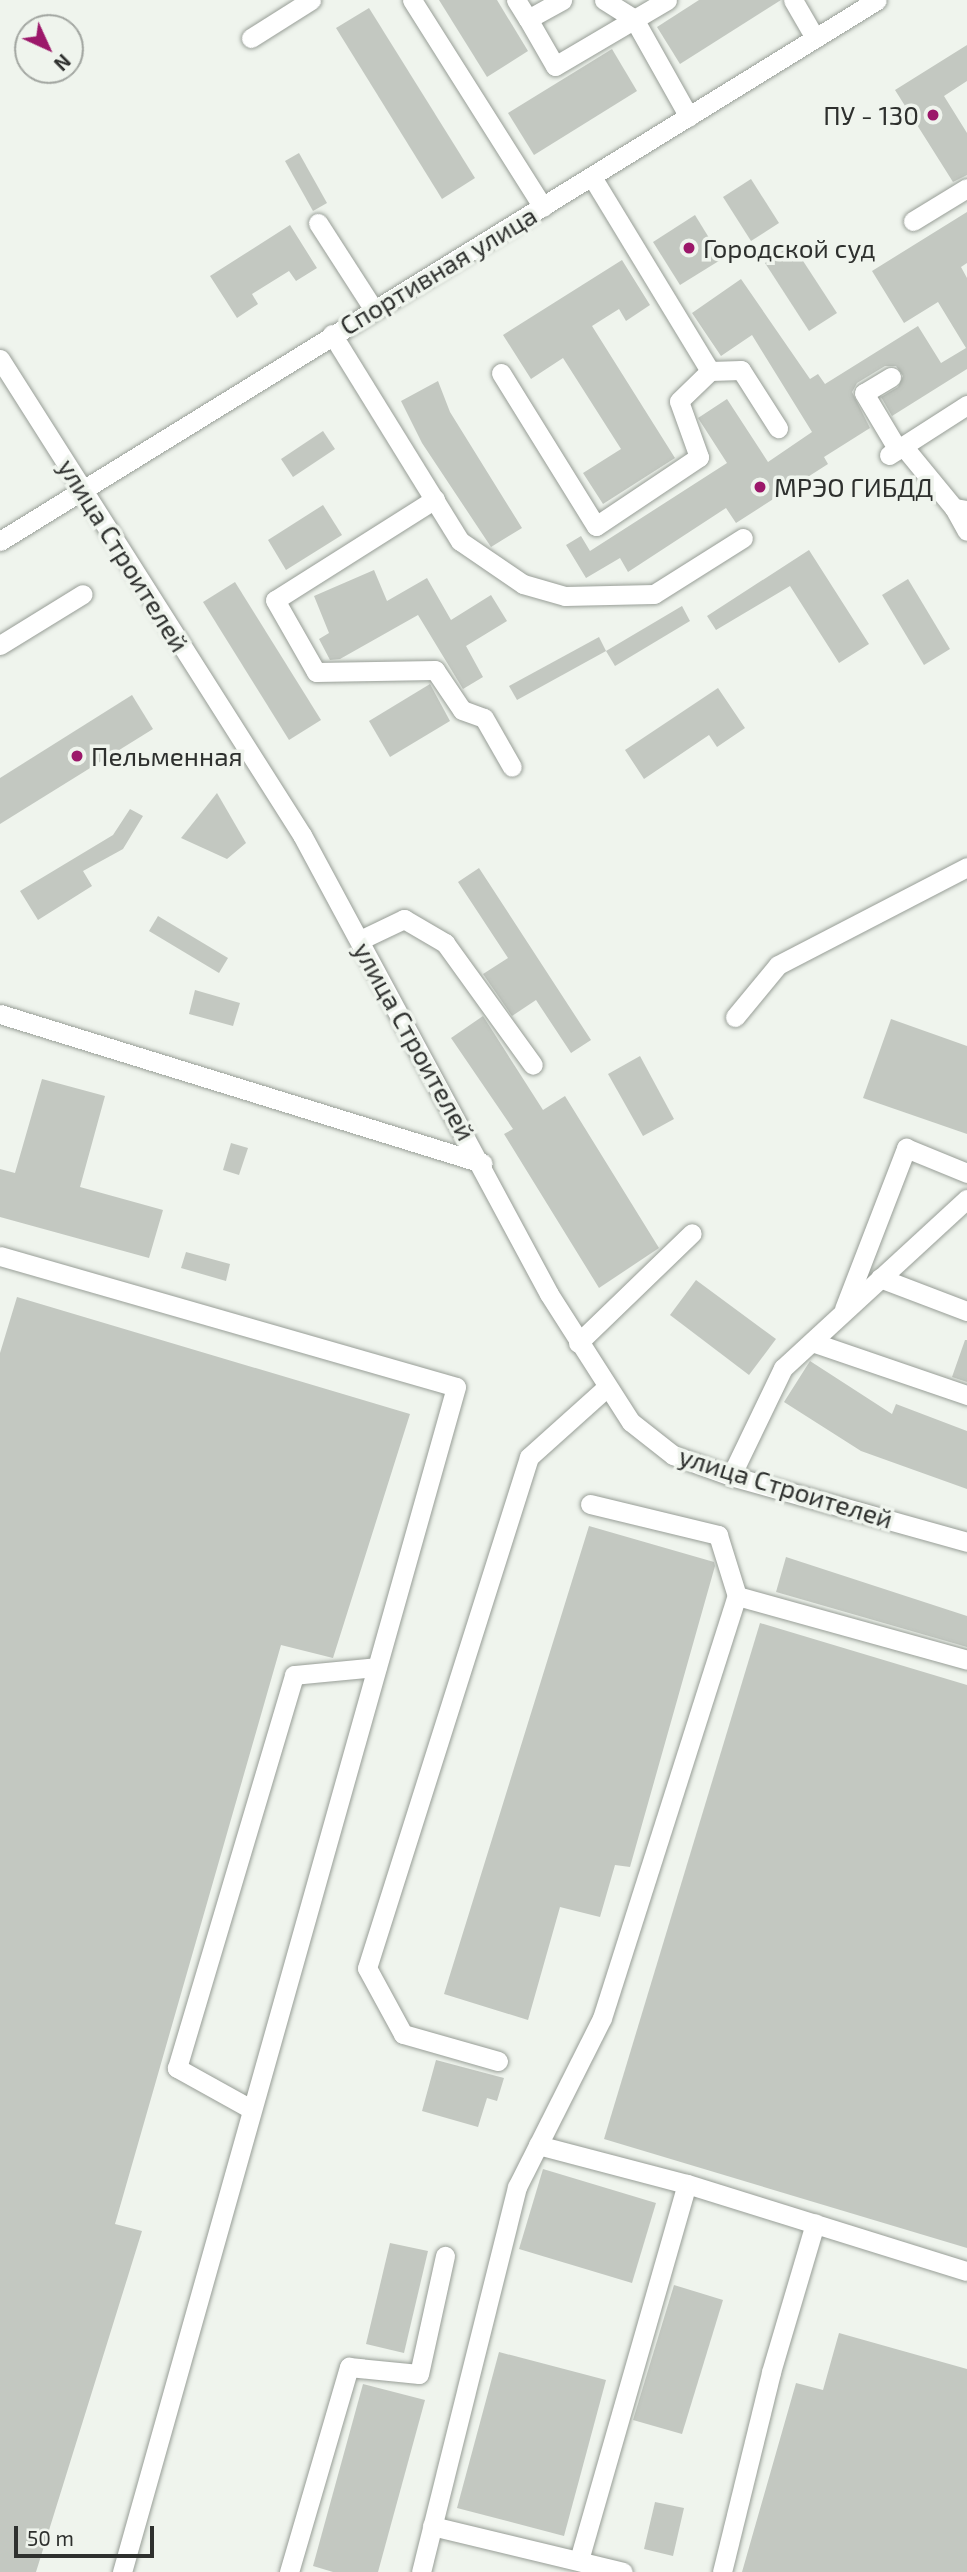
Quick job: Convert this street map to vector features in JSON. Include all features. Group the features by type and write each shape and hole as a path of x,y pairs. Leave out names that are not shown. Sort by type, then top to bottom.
{"street":[{"path":"251,38 311,0"},
{"path":"412,0 543,207"},
{"path":"516,0 555,66 667,0"},
{"path":"528,19 562,0"},
{"path":"604,0 634,19 689,117"},
{"path":"793,0 815,38"},
{"name":"Спортивная улица","path":"0,541 877,0"},
{"path":"592,177 710,371"},
{"path":"913,220 967,188"},
{"path":"318,223 374,310"},
{"path":"332,334 460,541 523,584 565,596 654,594 743,538"},
{"name":"улица Строителей","path":"0,359 302,835 578,1343 631,1422 673,1455 731,1476 967,1542"},
{"path":"501,373 596,526 699,457 679,401 710,371 741,370 778,428"},
{"path":"891,377 864,393 896,451 960,509 967,531"},
{"path":"896,451 967,405"},
{"path":"435,499 275,600 316,672 435,670 462,710 484,718 512,766"},
{"path":"0,645 83,594"},
{"path":"735,1017 778,965 967,867"},
{"path":"360,940 404,919 445,943 533,1065"},
{"path":"0,1014 482,1163"},
{"path":"842,1314 906,1148 967,1173"},
{"path":"731,1476 783,1368 967,1199"},
{"path":"578,1343 692,1233"},
{"path":"0,1256 456,1387 122,2572"},
{"path":"880,1278 967,1311"},
{"path":"811,1342 967,1395"},
{"path":"498,2061 403,2035 367,1968 529,1457 607,1388"},
{"path":"421,2572 517,2187 602,2018 737,1596 718,1535 590,1504"},
{"path":"737,1596 967,1660"},
{"path":"251,2109 177,2068 295,1675 377,1667"},
{"path":"538,2145 687,2184 967,2271"},
{"path":"579,2560 687,2184"},
{"path":"722,2572 771,2372 815,2224"},
{"path":"289,2572 349,2367 419,2374 445,2256"},
{"path":"432,2526 623,2572"}],"building":[{"path":"439,0 497,0 528,51 487,77"},
{"path":"699,0 781,0 680,64 657,27"},
{"path":"369,8 475,178 442,199 336,28"},
{"name":"ПУ - 130","path":"967,45 967,81 944,96 967,133 967,175 953,182 895,90"},
{"path":"612,49 637,91 534,155 508,113"},
{"path":"299,153 327,203 313,211 285,161"},
{"path":"751,179 779,223 751,241 723,197"},
{"path":"967,212 967,263 961,267 967,278 967,369 892,416 881,397 898,387 903,376 896,366 885,366 857,383 852,392 870,428 824,457 828,464 736,523 726,508 628,572 620,558 586,578 566,545 581,536 590,551 727,463 698,418 727,399 768,462 812,432 752,335 721,356 692,313 741,279 810,379 818,374 825,384 918,326 941,363 966,348 938,302 904,323 872,271"},
{"path":"695,215 722,259 680,285 653,242"},
{"path":"290,225 317,268 296,281 289,271 252,294 258,304 237,318 210,276"},
{"path":"792,244 837,313 809,331 765,263"},
{"path":"622,260 650,305 626,321 619,309 592,326 675,458 603,504 583,473 621,449 563,358 531,379 503,335"},
{"path":"438,381 450,412 522,528 491,547 422,443 401,401"},
{"path":"323,431 335,449 293,477 281,459"},
{"path":"323,505 342,535 286,570 268,540"},
{"path":"809,550 869,644 839,663 790,586 716,630 707,616"},
{"path":"374,570 387,601 427,578 451,620 491,595 507,621 466,646 483,677 463,689 418,615 340,659 330,660 319,639 329,633 314,596"},
{"path":"908,579 950,649 924,665 882,595"},
{"path":"235,582 321,720 289,740 203,602"},
{"path":"682,606 690,621 615,666 606,651"},
{"path":"599,637 606,651 517,700 509,686"},
{"path":"430,684 450,721 390,757 369,721"},
{"path":"718,688 745,728 717,747 709,735 644,779 625,750"},
{"path":"132,695 153,729 0,824 0,778"},
{"path":"217,793 246,843 227,859 181,838"},
{"path":"130,809 143,816 123,849 83,871 92,886 38,920 20,891 113,835"},
{"path":"479,868 591,1040 571,1053 536,1000 512,1016 483,974 508,958 458,882"},
{"path":"158,916 228,958 219,973 149,931"},
{"path":"195,990 240,1003 233,1026 189,1014"},
{"path":"483,1016 543,1110 565,1096 659,1248 599,1288 504,1134 513,1129 451,1038"},
{"path":"891,1019 967,1046 967,1134 863,1098"},
{"path":"640,1056 674,1119 643,1136 608,1074"},
{"path":"42,1079 105,1096 80,1187 163,1210 149,1258 0,1217 0,1169 15,1173"},
{"path":"231,1143 248,1148 239,1175 223,1170"},
{"path":"186,1252 230,1264 226,1281 181,1268"},
{"path":"696,1280 776,1339 749,1375 670,1315"},
{"path":"17,1297 410,1414 333,1658 281,1645 115,2224 142,2231 36,2572 0,2572 0,1353"},
{"path":"967,1340 967,1382 952,1377"},
{"path":"810,1361 892,1414 896,1404 967,1431 967,1489 861,1451 784,1402"},
{"path":"589,1526 714,1562 715,1566 630,1867 615,1865 600,1917 560,1907 528,2020 444,1994"},
{"path":"786,1557 967,1616 967,1647 776,1592"},
{"path":"760,1623 967,1685 967,2248 604,2139"},
{"path":"436,2060 504,2078 497,2101 487,2098 478,2127 422,2111"},
{"path":"543,2169 656,2203 632,2283 519,2249"},
{"path":"390,2243 428,2251 404,2353 366,2344"},
{"path":"674,2285 723,2300 682,2434 633,2420"},
{"path":"839,2333 967,2369 967,2572 742,2572 796,2383 823,2390"},
{"path":"499,2352 606,2380 564,2536 457,2508"},
{"path":"363,2384 425,2400 378,2572 333,2572 313,2566"},
{"path":"655,2502 684,2508 673,2556 644,2549"}],"place":[{"name":"ПУ - 130","path":"933,115"},
{"name":"Городской суд","path":"689,248"},
{"name":"МРЭО ГИБДД","path":"760,487"},
{"name":"Пельменная","path":"77,756"}]}
